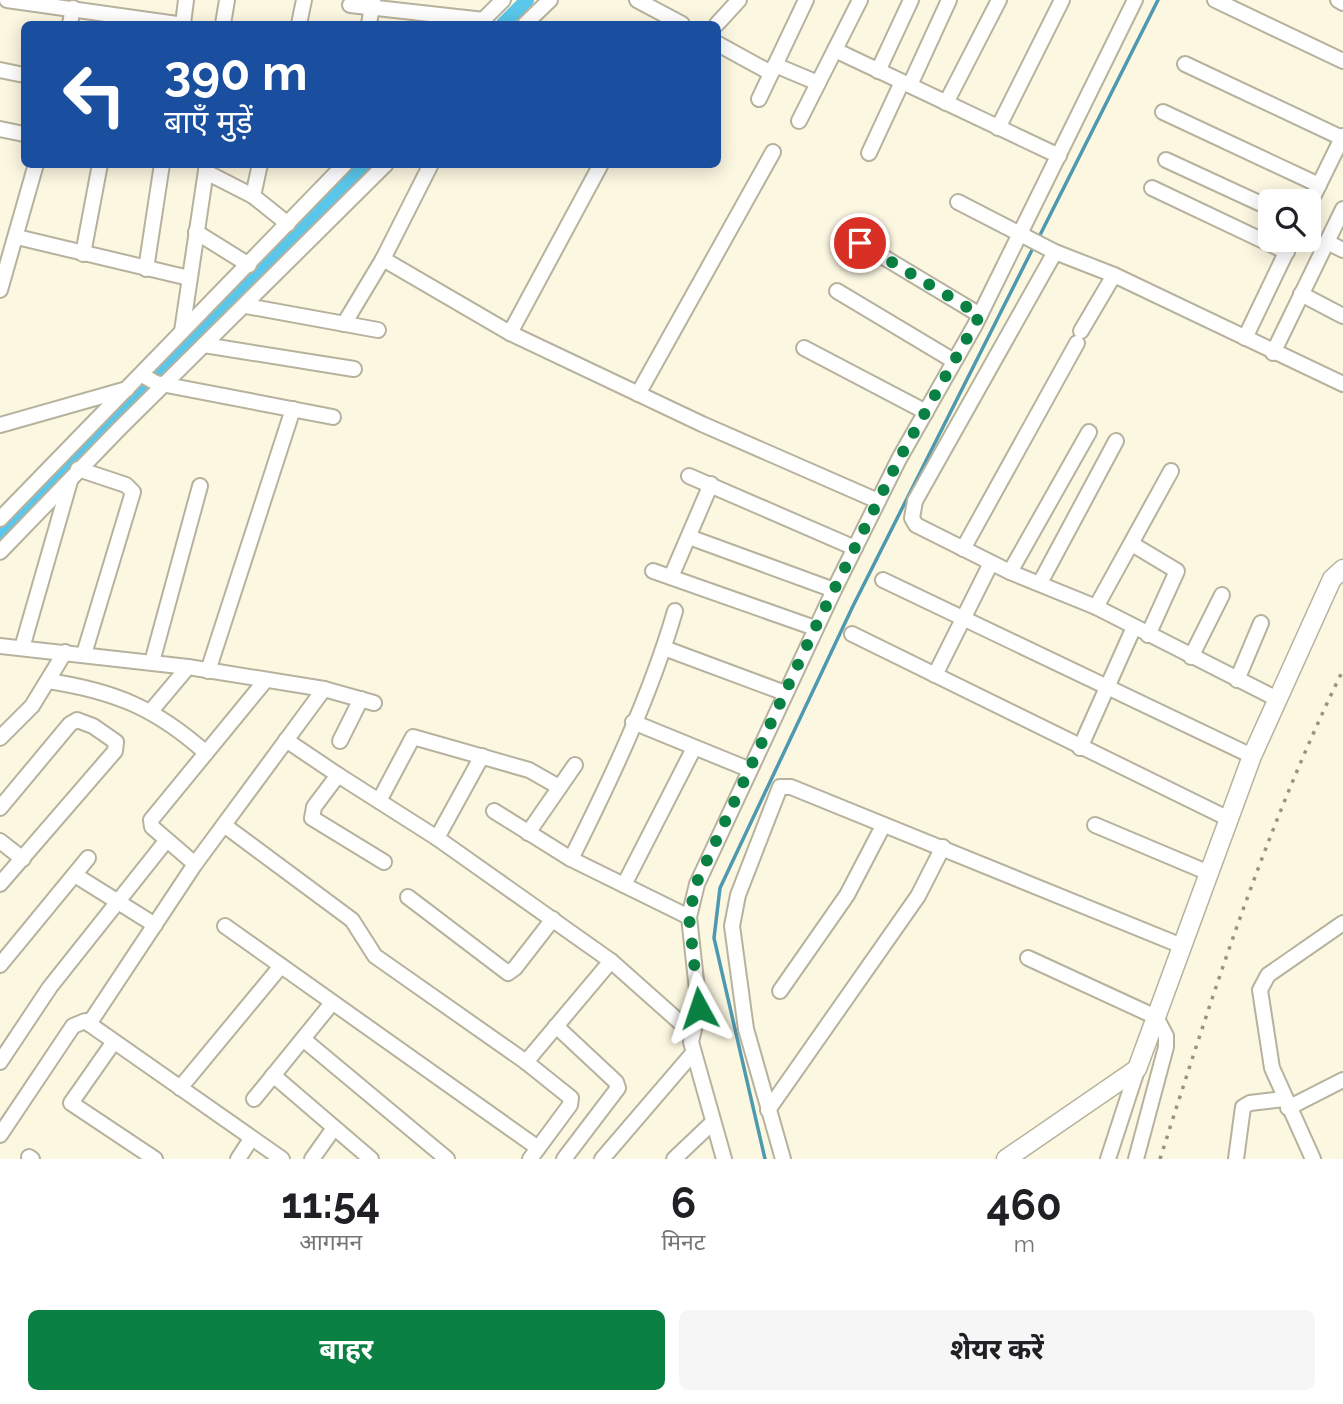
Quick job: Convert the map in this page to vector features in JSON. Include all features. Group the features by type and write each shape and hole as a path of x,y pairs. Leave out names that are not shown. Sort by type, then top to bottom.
{"street":[{"path":"7,0 158,21"},
{"path":"183,21 186,0"},
{"path":"224,21 227,0"},
{"path":"300,21 304,0"},
{"path":"482,21 503,0"},
{"path":"528,21 550,0"},
{"path":"720,21 739,0"},
{"path":"799,121 860,0"},
{"path":"878,71 911,0"},
{"path":"869,153 949,0"},
{"path":"946,103 999,0"},
{"path":"998,128 1062,0"},
{"path":"724,1159 693,1053 692,1033 699,994 689,917 696,884 815,628 878,501 980,315 1030,240 1059,156 1135,0"},
{"path":"1215,0 1343,61"},
{"path":"1338,0 1343,3"},
{"path":"759,99 803,1"},
{"path":"646,2 674,21"},
{"path":"350,5 372,4 475,21"},
{"path":"71,21 73,8"},
{"path":"721,45 773,69 818,83"},
{"path":"835,50 1059,156"},
{"path":"1185,64 1342,137 1317,189"},
{"path":"0,70 21,74"},
{"path":"1163,112 1319,185"},
{"path":"0,129 21,133"},
{"path":"638,394 773,152"},
{"path":"1166,160 1258,202"},
{"path":"0,290 35,168"},
{"path":"83,254 99,168"},
{"path":"146,269 161,168"},
{"path":"181,331 207,168 253,196 288,224"},
{"path":"253,196 259,168"},
{"path":"0,552 74,474 152,381 181,331 249,265 341,168"},
{"path":"0,425 152,381 204,345 382,168"},
{"path":"344,324 383,259 429,168"},
{"path":"510,333 599,168"},
{"path":"1152,188 1258,233"},
{"path":"958,202 1055,252 1114,275 1343,384"},
{"path":"1273,353 1343,209"},
{"path":"196,232 249,265"},
{"path":"17,237 189,278"},
{"path":"1327,242 1343,250"},
{"path":"860,243 980,315"},
{"path":"1055,252 913,508 912,518 916,525 991,563 1096,607 1278,699"},
{"path":"1245,338 1286,252"},
{"path":"383,259 510,333 638,394 878,501"},
{"path":"963,549 1114,275"},
{"path":"837,291 954,361"},
{"path":"1301,294 1343,316"},
{"path":"246,306 378,330"},
{"path":"204,345 354,369"},
{"path":"804,348 926,412"},
{"path":"152,381 333,417"},
{"path":"0,519 127,389"},
{"path":"208,671 293,409"},
{"path":"1010,572 1089,432"},
{"path":"1040,583 1116,441"},
{"path":"1096,607 1171,471"},
{"path":"0,659 11,647 74,474"},
{"path":"74,474 126,485 133,492 84,654"},
{"path":"689,476 855,548"},
{"path":"671,577 711,484"},
{"path":"152,662 200,486"},
{"path":"689,537 834,590"},
{"path":"1132,544 1177,571 1148,635"},
{"path":"935,676 991,563"},
{"path":"1108,1159 1139,1062 1252,756 1332,579 1343,569"},
{"path":"653,571 815,628"},
{"path":"883,580 1252,756"},
{"path":"1191,657 1222,595"},
{"path":"571,859 614,775 664,648 675,611"},
{"path":"1237,680 1261,623"},
{"path":"1080,748 1134,627"},
{"path":"852,634 1229,819"},
{"path":"11,647 188,667 324,689 368,701 340,741"},
{"path":"664,648 785,693"},
{"path":"0,738 32,706 65,652"},
{"path":"150,711 188,667"},
{"path":"48,681 100,690 150,711 177,727 206,752"},
{"path":"195,864 166,841 152,827 150,820 265,681"},
{"path":"89,1024 195,864 324,689"},
{"path":"0,808 70,724 78,720 86,722 116,742 115,751 0,884"},
{"path":"634,722 748,769"},
{"path":"379,801 413,737 529,770 559,787"},
{"path":"286,740 437,838 553,919 611,961 692,1033"},
{"path":"624,886 694,748"},
{"path":"437,838 482,756"},
{"path":"528,833 575,765"},
{"path":"338,775 314,807 312,818 384,862"},
{"path":"783,1159 746,1029 732,926 738,895 776,792 787,786 1182,946"},
{"path":"494,811 571,859 689,917"},
{"path":"225,825 352,920 375,956 526,1062 572,1101 534,1154 225,926"},
{"path":"1095,825 1209,873"},
{"path":"780,991 848,895 883,826"},
{"path":"0,841 23,859"},
{"path":"2,1053 50,987 166,841"},
{"path":"768,1110 918,896 943,847"},
{"path":"0,965 88,858"},
{"path":"75,875 155,925"},
{"path":"408,897 508,973 515,968 553,919"},
{"path":"1313,1159 1286,1103 1269,1056 1261,984 1268,975 1343,923"},
{"path":"1028,958 1156,1017 1166,1036 1166,1046 1136,1159"},
{"path":"526,1062 611,961"},
{"path":"180,1088 281,966"},
{"path":"254,1099 332,1003"},
{"path":"0,1135 73,1026 80,1021 89,1024 282,1159"},
{"path":"556,1026 618,1085 617,1093 564,1159"},
{"path":"303,1039 447,1159"},
{"path":"113,1043 71,1103 155,1159"},
{"path":"602,1159 693,1053"},
{"path":"1006,1159 1137,1069 1139,1062"},
{"path":"273,1075 371,1159"},
{"path":"1236,1159 1243,1107 1250,1103 1286,1103 1343,1080"},
{"path":"674,1159 713,1122"},
{"path":"312,1159 334,1128"},
{"path":"238,1159 251,1139"}],"waterway":[{"path":"506,21 527,0"},
{"path":"1038,239 1158,0"},
{"path":"0,536 362,168"},
{"path":"765,1159 714,938 720,888 853,606 1034,246"}],"railway":[{"path":"1160,1159 1265,850 1289,789 1343,670"}],"route":[{"path":"699,1008 689,917 696,884 815,628 899,459 980,315 860,243"}]}
